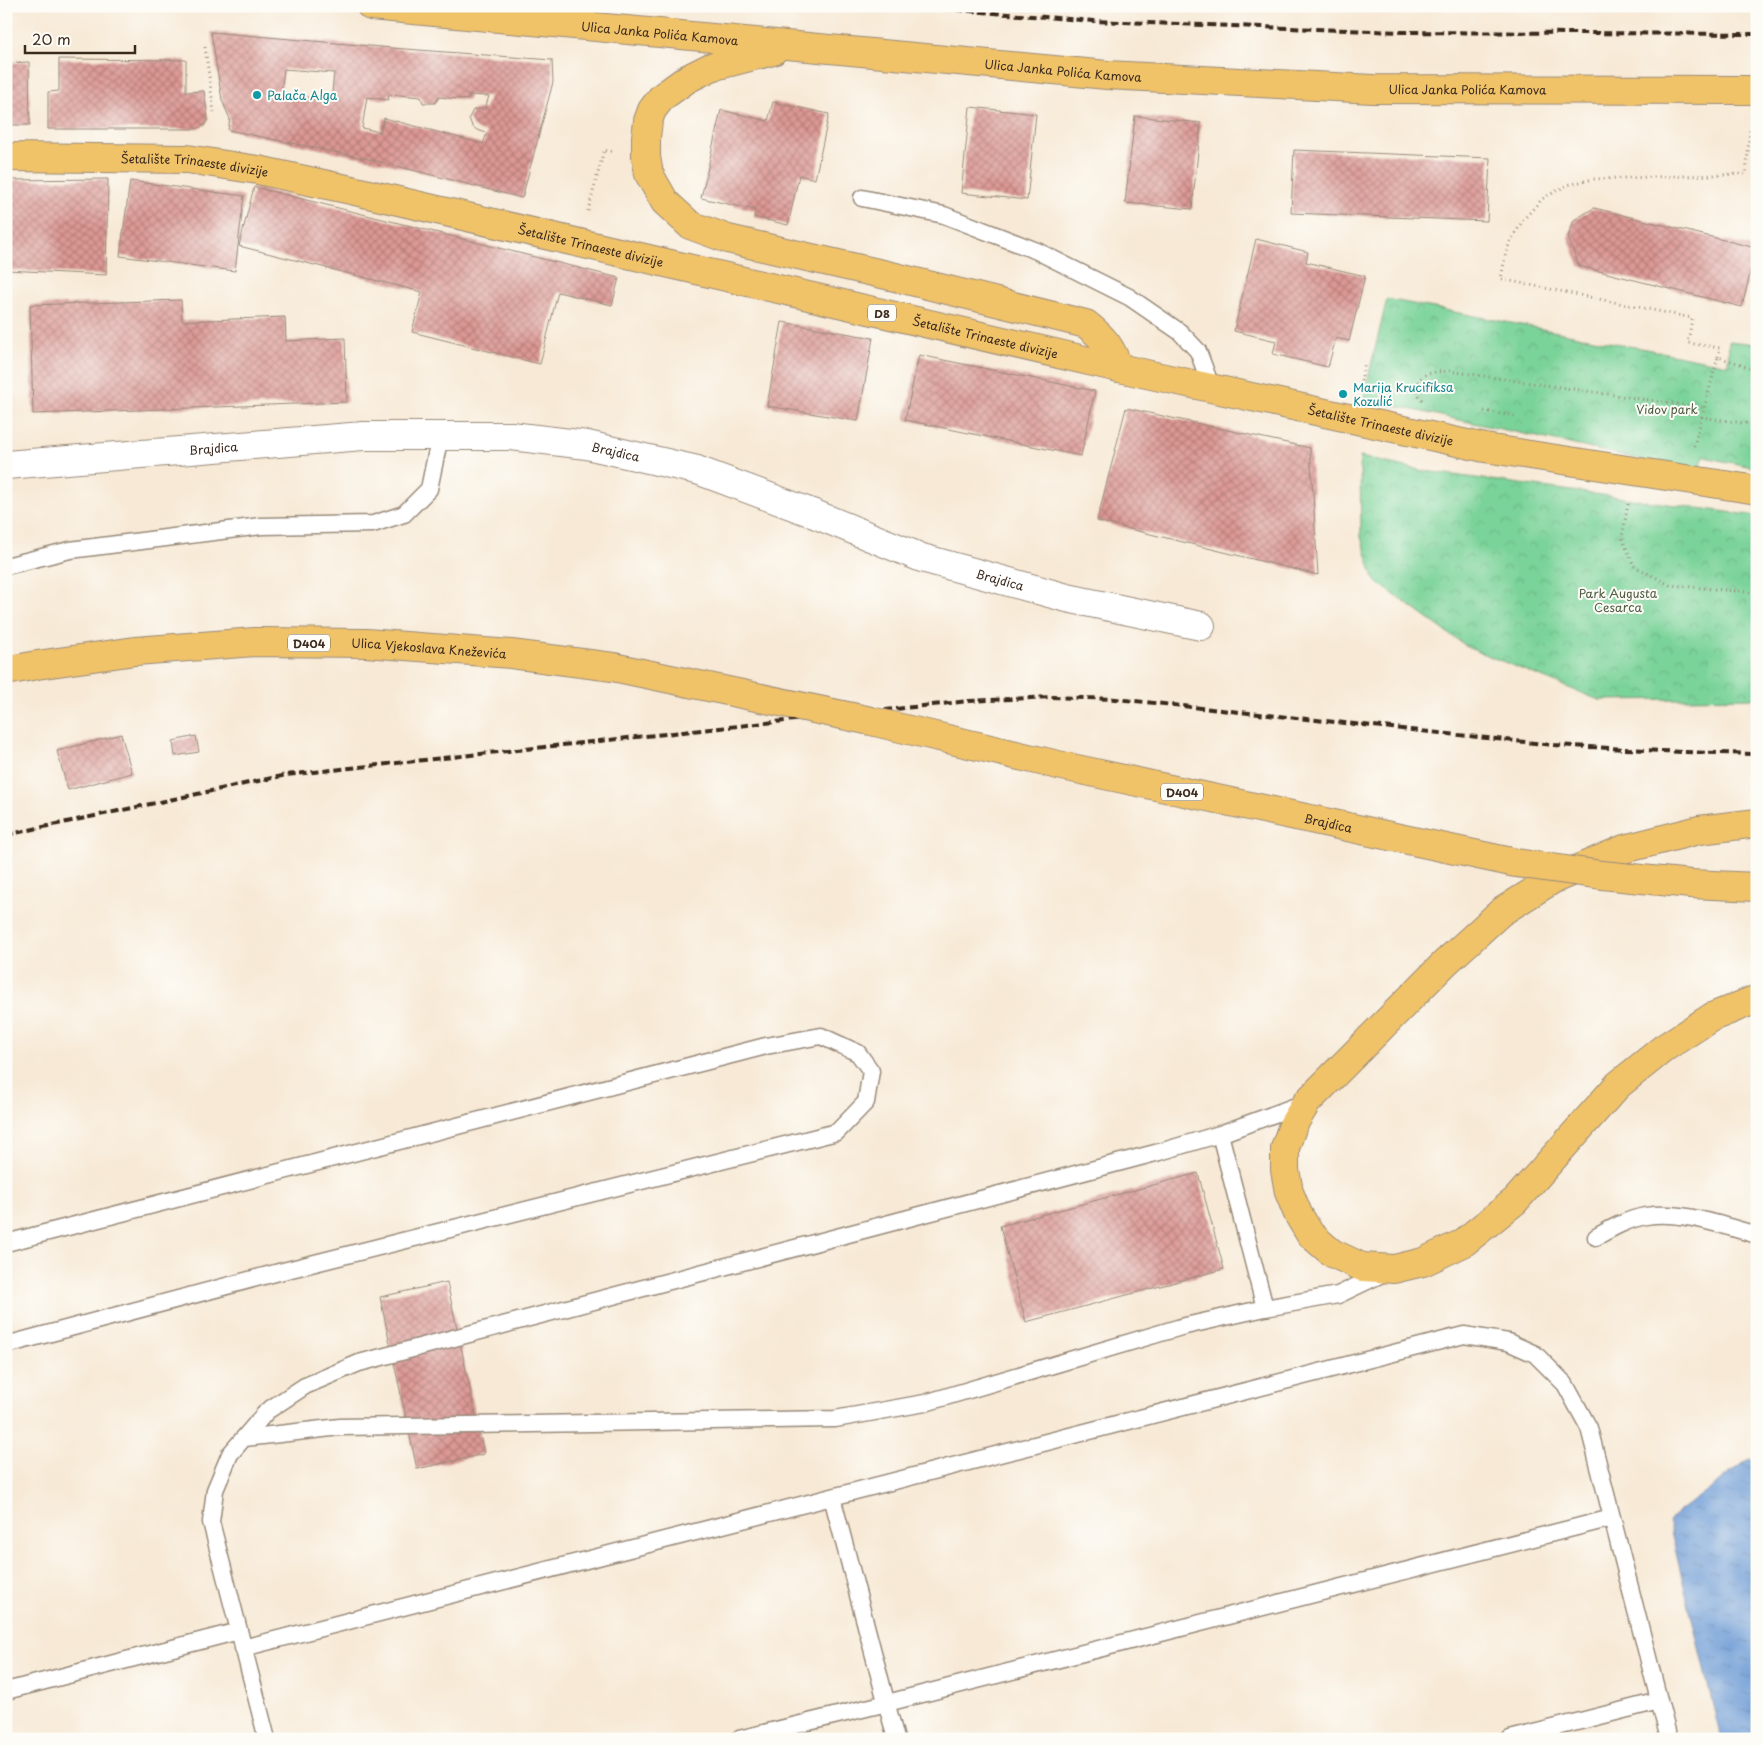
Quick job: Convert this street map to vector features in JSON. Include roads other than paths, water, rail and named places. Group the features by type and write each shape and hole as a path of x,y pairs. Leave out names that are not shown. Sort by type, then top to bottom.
{"main road":[{"name":"Ulica Janka Polića Kamova","path":"371,6 1107,75 1373,89 1757,90"},
{"path":"796,46 711,67 687,79 662,97 652,110 646,137 646,157 650,174 665,202 690,225 728,239 891,276 1086,324 1101,336 1112,349 1119,368"},
{"name":"Šetalište Trinaeste divizije","path":"6,157 187,159 258,170 370,194 1119,368 1485,448 1757,490"},
{"name":"Ulica Vjekoslava Kneževića","path":"6,671 136,651 255,642 376,644 511,654 612,667"},
{"name":"Brajdica","path":"612,667 871,721 1078,770 1516,863 1602,876 1691,884 1757,887"},
{"path":"1757,823 1699,830 1624,849 1552,880 1501,912 1445,963 1307,1102 1293,1125 1285,1148 1284,1170 1289,1192 1298,1214 1310,1234 1332,1253 1362,1267 1394,1268 1423,1262 1463,1243 1515,1201 1618,1086 1641,1066 1664,1048 1712,1017 1757,999"}],"street":[{"name":"Brajdica","path":"6,464 363,436 511,436 587,445 697,470 812,513 922,558 1067,598 1201,626"}],"lane":[{"path":"862,198 944,216 1037,251 1129,298 1180,332 1198,351 1212,389"},
{"path":"6,566 70,550 261,526 373,524 404,514 429,489 440,436"},
{"path":"6,1243 766,1046 821,1036 858,1053 871,1071 866,1102 837,1132 279,1272 6,1345"},
{"path":"267,1739 211,1522 215,1490 230,1454 267,1411 305,1386 359,1363 1162,1151 1220,1134 1307,1102"},
{"path":"1220,1134 1264,1308"},
{"path":"1596,1237 1619,1225 1645,1216 1661,1215 1686,1218 1757,1235"},
{"path":"245,1438 340,1427 835,1419 925,1403 1172,1329 1264,1308 1338,1295 1394,1268"},
{"path":"243,1648 1464,1335 1508,1342 1535,1354 1565,1384 1589,1428 1669,1739"},
{"path":"832,1497 896,1739"},
{"path":"739,1739 1612,1518"},
{"path":"6,1691 239,1631"},
{"path":"1510,1739 1659,1701"}],"water":[{"path":"1757,1458 1757,1739 1721,1739 1668,1520 1749,1459"}],"railway":[{"path":"908,6 1094,21 1400,32 1757,34"},
{"path":"6,835 286,775 969,701 1051,697 1116,699 1554,745 1757,754"}],"place":[{"name":"Palača Alga","path":"257,95"},
{"name":"Marija Krucifiksa Kozulić","path":"1343,394"}],"park label":[{"name":"Vidov park","path":"1667,409"},
{"name":"Park Augusta Cesarca","path":"1618,600"}]}
